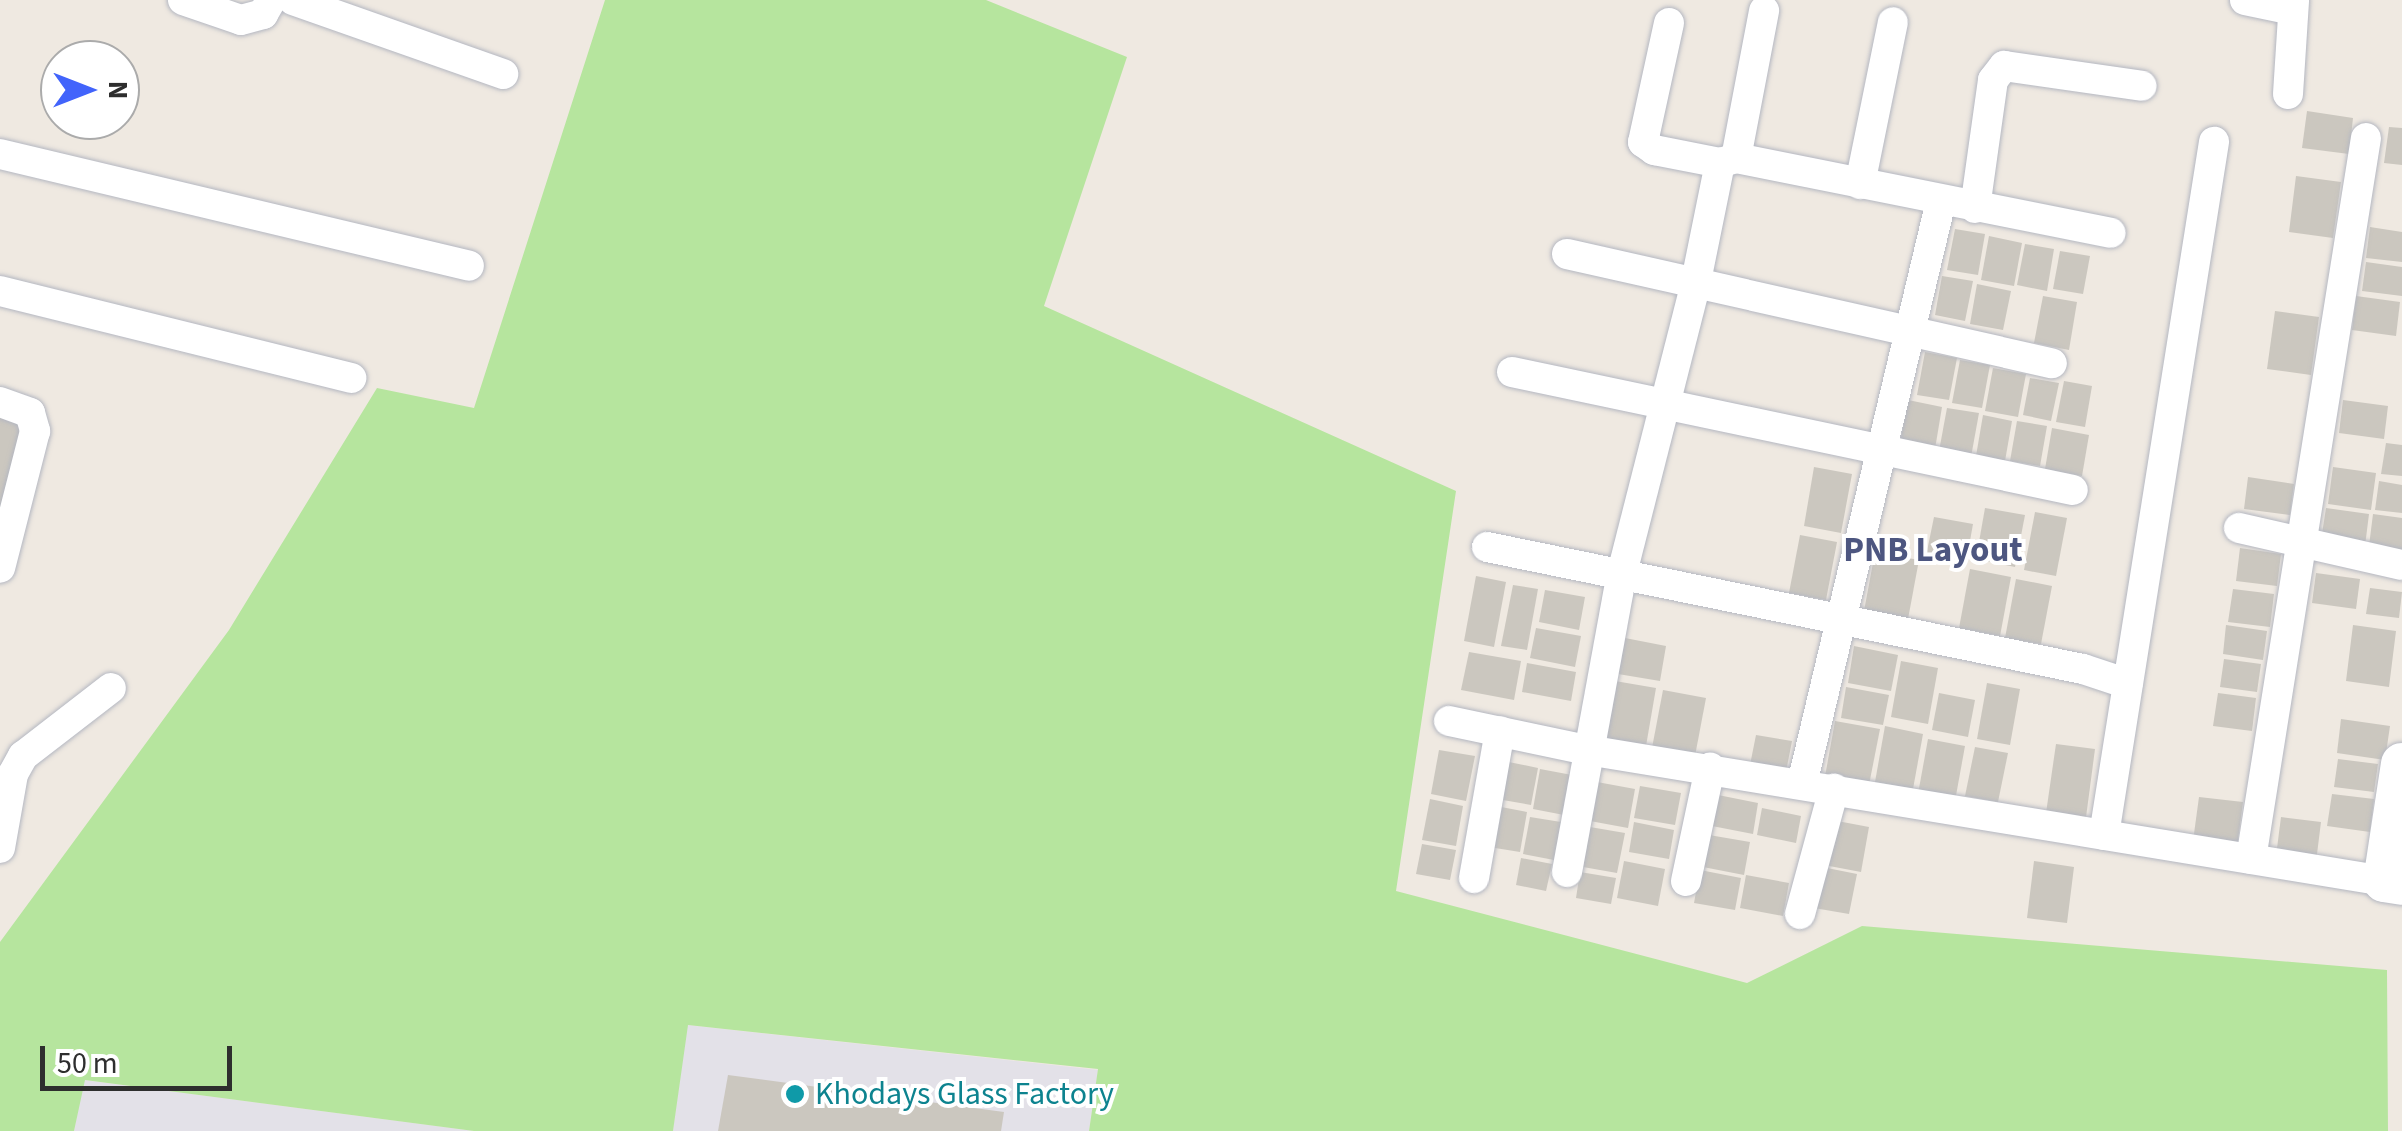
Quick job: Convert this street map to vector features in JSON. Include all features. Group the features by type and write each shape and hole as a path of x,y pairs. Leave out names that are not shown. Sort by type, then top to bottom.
{"street":[{"path":"184,0 241,20 262,14 271,0"},
{"path":"293,0 503,74"},
{"path":"2244,0 2294,5 2288,94"},
{"path":"1567,872 1622,573 1764,11"},
{"path":"1860,184 1893,22"},
{"path":"1668,23 1643,142 1654,150 1728,160 2111,233"},
{"path":"1975,208 1993,80 2004,66 2142,86"},
{"path":"2251,859 2366,138"},
{"path":"2104,834 2214,142"},
{"path":"0,154 469,266"},
{"path":"1802,784 1941,202"},
{"path":"1567,254 1695,286 2052,363"},
{"path":"0,291 351,378"},
{"path":"1512,372 2073,490"},
{"path":"0,402 30,413 35,431 0,568"},
{"path":"2239,528 2402,565"},
{"path":"1487,546 1840,622 2083,669 2128,684"},
{"path":"0,848 13,774 23,756 111,688"},
{"path":"1448,720 1587,750 2393,883 2402,764"},
{"path":"1474,878 1500,731"},
{"path":"1686,881 1710,768"},
{"path":"1800,914 1834,789"}],"shaded area":[{"path":"687,1025 1098,1070 1089,1131 673,1131"},
{"path":"84,1080 474,1131 74,1131"}],"green space":[{"path":"605,0 986,0 1127,57 1044,306 1456,491 1396,891 1747,983 1862,926 2387,970 2388,1131 1089,1131 1098,1069 688,1025 673,1131 474,1131 85,1080 74,1131 0,1131 0,942 229,630 377,388 474,408"}],"building":[{"path":"2307,111 2353,118 2349,154 2302,148"},
{"path":"2389,127 2402,128 2402,165 2384,163"},
{"path":"2296,176 2341,182 2333,238 2289,232"},
{"path":"2370,227 2402,232 2402,262 2366,258"},
{"path":"1955,229 1985,234 1978,275 1947,270"},
{"path":"1989,236 2022,243 2014,286 1981,280"},
{"path":"2025,244 2054,249 2047,291 2017,285"},
{"path":"2060,251 2090,256 2083,294 2053,289"},
{"path":"2366,262 2402,267 2402,296 2362,291"},
{"path":"1942,276 1973,281 1965,321 1935,315"},
{"path":"1977,284 2011,291 2003,330 1970,324"},
{"path":"2043,296 2077,302 2069,350 2034,343"},
{"path":"2356,296 2400,302 2396,336 2352,330"},
{"path":"2275,311 2319,317 2311,375 2267,369"},
{"path":"1925,352 1957,358 1949,400 1917,395"},
{"path":"1960,360 1990,365 1982,408 1952,403"},
{"path":"1993,368 2026,374 2018,417 1985,411"},
{"path":"2030,378 2059,383 2051,421 2023,415"},
{"path":"2064,381 2092,386 2085,427 2056,422"},
{"path":"1908,400 1942,407 1935,449 1900,443"},
{"path":"2343,400 2388,406 2384,439 2339,433"},
{"path":"1947,408 1979,413 1971,457 1939,451"},
{"path":"0,415 28,421 0,533"},
{"path":"1983,415 2012,421 2005,461 1976,456"},
{"path":"2017,421 2047,426 2040,466 2010,461"},
{"path":"2052,428 2089,435 2082,476 2045,469"},
{"path":"2386,443 2402,445 2402,476 2381,474"},
{"path":"1814,467 1852,474 1841,533 1804,526"},
{"path":"2333,467 2376,473 2371,510 2328,504"},
{"path":"2248,477 2294,484 2290,515 2244,509"},
{"path":"2379,481 2402,485 2402,513 2375,510"},
{"path":"1985,508 2025,515 2015,567 1976,559"},
{"path":"2326,508 2369,514 2365,546 2321,540"},
{"path":"2035,512 2067,518 2056,576 2024,570"},
{"path":"2373,514 2402,518 2402,550 2369,546"},
{"path":"1934,517 1973,524 1966,563 1926,556"},
{"path":"1800,535 1837,542 1826,600 1789,593"},
{"path":"2240,548 2281,554 2277,586 2236,581"},
{"path":"1875,552 1919,560 1908,619 1864,611"},
{"path":"1970,569 2011,577 2000,636 1959,628"},
{"path":"2316,573 2360,579 2356,609 2312,603"},
{"path":"1476,576 1506,582 1494,647 1464,641"},
{"path":"2016,579 2052,586 2041,644 2005,638"},
{"path":"1513,585 1538,589 1527,650 1501,646"},
{"path":"2370,588 2402,592 2399,618 2366,614"},
{"path":"2233,589 2274,594 2270,627 2228,622"},
{"path":"1545,590 1585,597 1579,630 1539,622"},
{"path":"2226,625 2267,631 2263,660 2223,654"},
{"path":"2353,625 2396,631 2389,687 2346,681"},
{"path":"1536,628 1581,636 1575,667 1530,658"},
{"path":"1625,638 1666,646 1660,681 1618,674"},
{"path":"1854,646 1898,655 1891,691 1848,683"},
{"path":"1469,652 1521,661 1514,700 1461,690"},
{"path":"2224,659 2261,664 2257,692 2220,687"},
{"path":"1901,661 1938,668 1928,724 1891,717"},
{"path":"1527,663 1576,672 1571,701 1522,692"},
{"path":"1615,681 1656,688 1646,746 1604,738"},
{"path":"1987,683 2020,689 2010,745 1977,739"},
{"path":"1846,687 1889,695 1883,725 1841,718"},
{"path":"1663,690 1706,698 1695,756 1652,748"},
{"path":"1939,693 1975,700 1968,737 1932,730"},
{"path":"2218,693 2256,698 2252,731 2213,726"},
{"path":"2341,719 2390,726 2385,760 2337,753"},
{"path":"1835,721 1880,729 1868,790 1824,782"},
{"path":"1885,726 1923,734 1913,789 1875,782"},
{"path":"1756,735 1792,741 1785,777 1749,770"},
{"path":"1928,739 1965,746 1955,801 1918,794"},
{"path":"2056,744 2095,749 2085,825 2045,820"},
{"path":"1975,747 2008,753 1998,802 1965,796"},
{"path":"1439,750 1475,756 1466,801 1431,794"},
{"path":"2338,759 2378,764 2374,792 2334,787"},
{"path":"1504,761 1538,768 1531,805 1497,799"},
{"path":"1540,769 1572,775 1564,815 1533,809"},
{"path":"1597,782 1635,789 1628,828 1590,821"},
{"path":"1640,786 1681,793 1675,825 1634,818"},
{"path":"2332,794 2374,799 2370,832 2327,826"},
{"path":"1718,795 1758,803 1753,834 1712,826"},
{"path":"2199,797 2243,802 2237,847 2193,841"},
{"path":"1430,799 1463,806 1456,846 1422,840"},
{"path":"1496,806 1527,812 1520,852 1489,847"},
{"path":"1762,808 1801,816 1796,843 1757,835"},
{"path":"1530,817 1561,822 1554,860 1523,854"},
{"path":"2281,817 2321,822 2316,862 2276,856"},
{"path":"1832,820 1869,827 1861,872 1824,865"},
{"path":"1634,822 1674,830 1669,859 1629,852"},
{"path":"1590,827 1625,833 1617,873 1583,867"},
{"path":"1709,835 1750,842 1744,875 1703,867"},
{"path":"1422,844 1456,850 1450,880 1416,874"},
{"path":"1521,858 1552,864 1546,891 1516,885"},
{"path":"1624,861 1665,869 1658,906 1617,898"},
{"path":"2034,861 2074,867 2067,923 2027,918"},
{"path":"1822,867 1857,874 1849,914 1814,908"},
{"path":"1700,870 1741,878 1735,910 1694,903"},
{"path":"1580,872 1616,878 1611,904 1576,898"},
{"path":"1746,875 1789,883 1783,916 1740,908"},
{"name":"Khodays Glass Factory","path":"728,1075 1004,1112 1001,1131 718,1131"}],"place":[{"name":"Khodays Glass Factory","path":"795,1094"}],"district":[{"name":"PNB Layout","path":"1933,550"}]}
